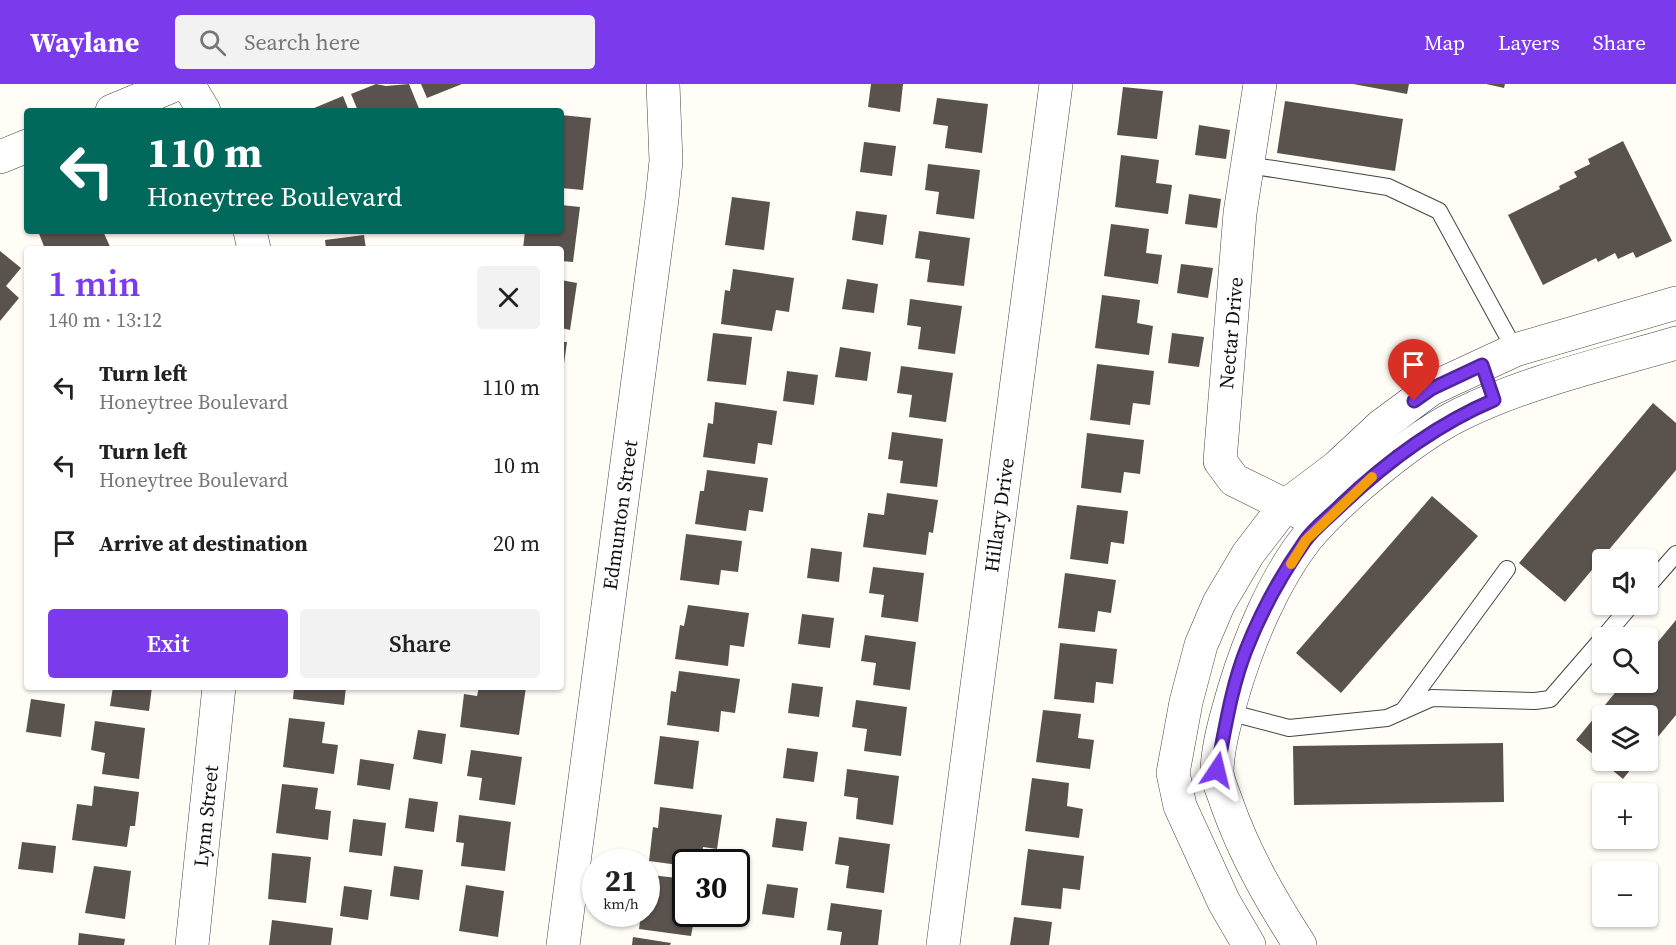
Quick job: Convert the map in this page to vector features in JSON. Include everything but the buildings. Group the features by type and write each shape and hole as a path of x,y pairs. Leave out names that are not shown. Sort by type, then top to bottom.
{"street":[{"path":"119,108 177,84"},
{"path":"188,84 202,108"},
{"name":"Edmunton Street","path":"563,945 662,199 666,161 663,84"},
{"name":"Hillary Drive","path":"943,945 1056,84"},
{"name":"Nectar Drive","path":"1260,84 1240,213 1220,461 1234,480 1284,507 1323,522"},
{"path":"1249,945 1224,902 1179,806 1173,773 1186,702 1201,645 1219,603 1248,554 1284,507 1337,467 1381,426 1431,389 1515,350 1676,303"},
{"path":"1300,945 1253,866 1217,770 1228,712 1245,651 1266,604 1306,540 1368,479 1412,445 1460,415 1518,390 1676,343"},
{"path":"1482,365 1494,400"},
{"name":"Lynn Street","path":"192,945 219,690"},
{"path":"1186,702 1228,712"}],"lane":[{"path":"1248,165 1388,187 1439,211 1515,350"},
{"path":"1658,574 1676,554"},
{"path":"1403,712 1507,569"},
{"path":"1612,627 1623,615"},
{"path":"1228,712 1290,728 1387,718 1432,698 1535,701 1550,699 1592,651"}],"slow traffic":[{"path":"1291,564 1306,540 1372,477"}],"route":[{"path":"1217,770 1228,712 1245,651 1266,604 1306,540 1368,479 1412,445 1460,415 1494,400 1482,365 1431,389 1414,401"}]}
